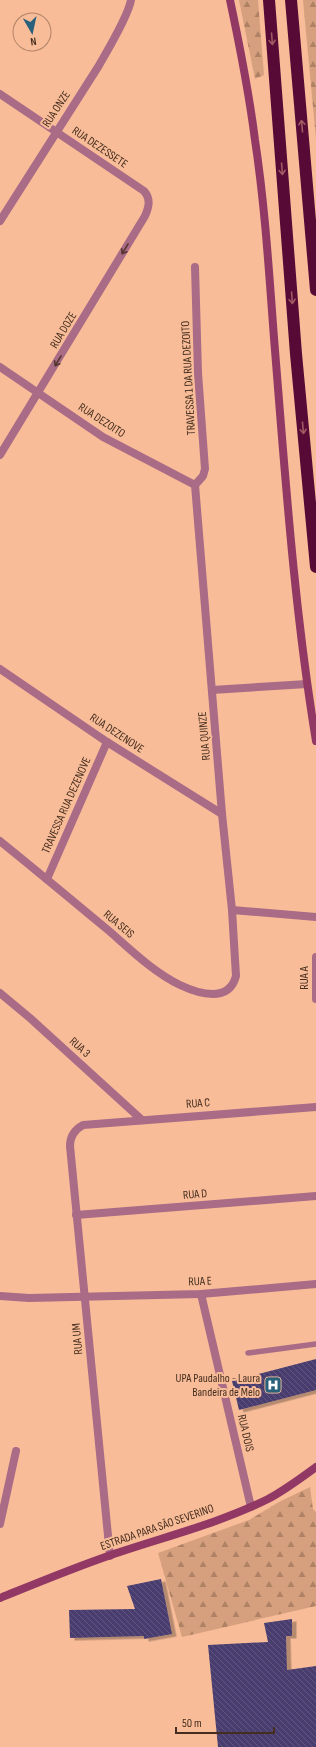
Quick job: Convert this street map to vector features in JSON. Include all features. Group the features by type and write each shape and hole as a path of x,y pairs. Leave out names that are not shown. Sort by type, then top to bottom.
{"highway":[{"path":"270,0 296,354 316,567"},
{"path":"291,0 316,290"}],"main road":[{"path":"230,0 245,75 256,142 270,288 284,468 307,684 316,741"},
{"name":"ESTRADA PARA SÃO SEVERINO","path":"0,1598 110,1556 251,1507 296,1482 316,1467"}],"street":[{"name":"RUA ONZE","path":"0,221 98,67 130,4"},
{"name":"RUA DEZESSETE","path":"0,94 144,191 149,201 145,216"},
{"name":"RUA DOZE","path":"0,455 145,216"},
{"name":"TRAVESSA 1 DA RUA DEZOITO","path":"195,267 199,380 205,469 203,476 195,485"},
{"name":"RUA DEZOITO","path":"0,367 39,392 103,438 195,485"},
{"name":"RUA QUINZE","path":"195,485 222,814 232,910 236,976 234,984"},
{"name":"RUA DEZENOVE","path":"0,669 108,742 222,814"},
{"path":"212,690 307,684"},
{"name":"TRAVESSA RUA DEZENOVE","path":"47,879 108,742"},
{"name":"RUA SEIS","path":"0,841 146,962 180,985 208,994 221,994 234,984"},
{"path":"232,910 316,917"},
{"name":"RUA A","path":"316,957 316,999"},
{"name":"RUA 3","path":"0,993 30,1018 142,1120"},
{"name":"RUA C","path":"83,1125 316,1107"},
{"name":"RUA UM","path":"83,1125 74,1132 70,1140 76,1215 110,1556"},
{"name":"RUA D","path":"76,1215 316,1196"},
{"name":"RUA E","path":"0,1296 29,1298 201,1294 316,1284"},
{"name":"RUA DOIS","path":"201,1294 251,1507"},
{"path":"0,1524 16,1450"}],"lane":[{"path":"248,1353 316,1344"}],"green space":[{"path":"239,0 258,0 264,75 255,79"},
{"path":"303,0 316,0 316,139"},
{"path":"310,1487 313,1509 316,1512 316,1606 182,1637 158,1553 249,1520 279,1502"}],"building":[{"path":"316,1359 316,1390 239,1410 232,1381"},
{"path":"161,1579 172,1634 144,1639 144,1636 70,1638 69,1610 135,1609 127,1586"},
{"path":"292,1619 292,1636 286,1636 287,1670 316,1666 316,1747 218,1747 208,1645 268,1642 264,1623"}],"place":[{"name":"UPA Paudalho - Laura Bandeira de Melo","path":"273,1385"}]}
